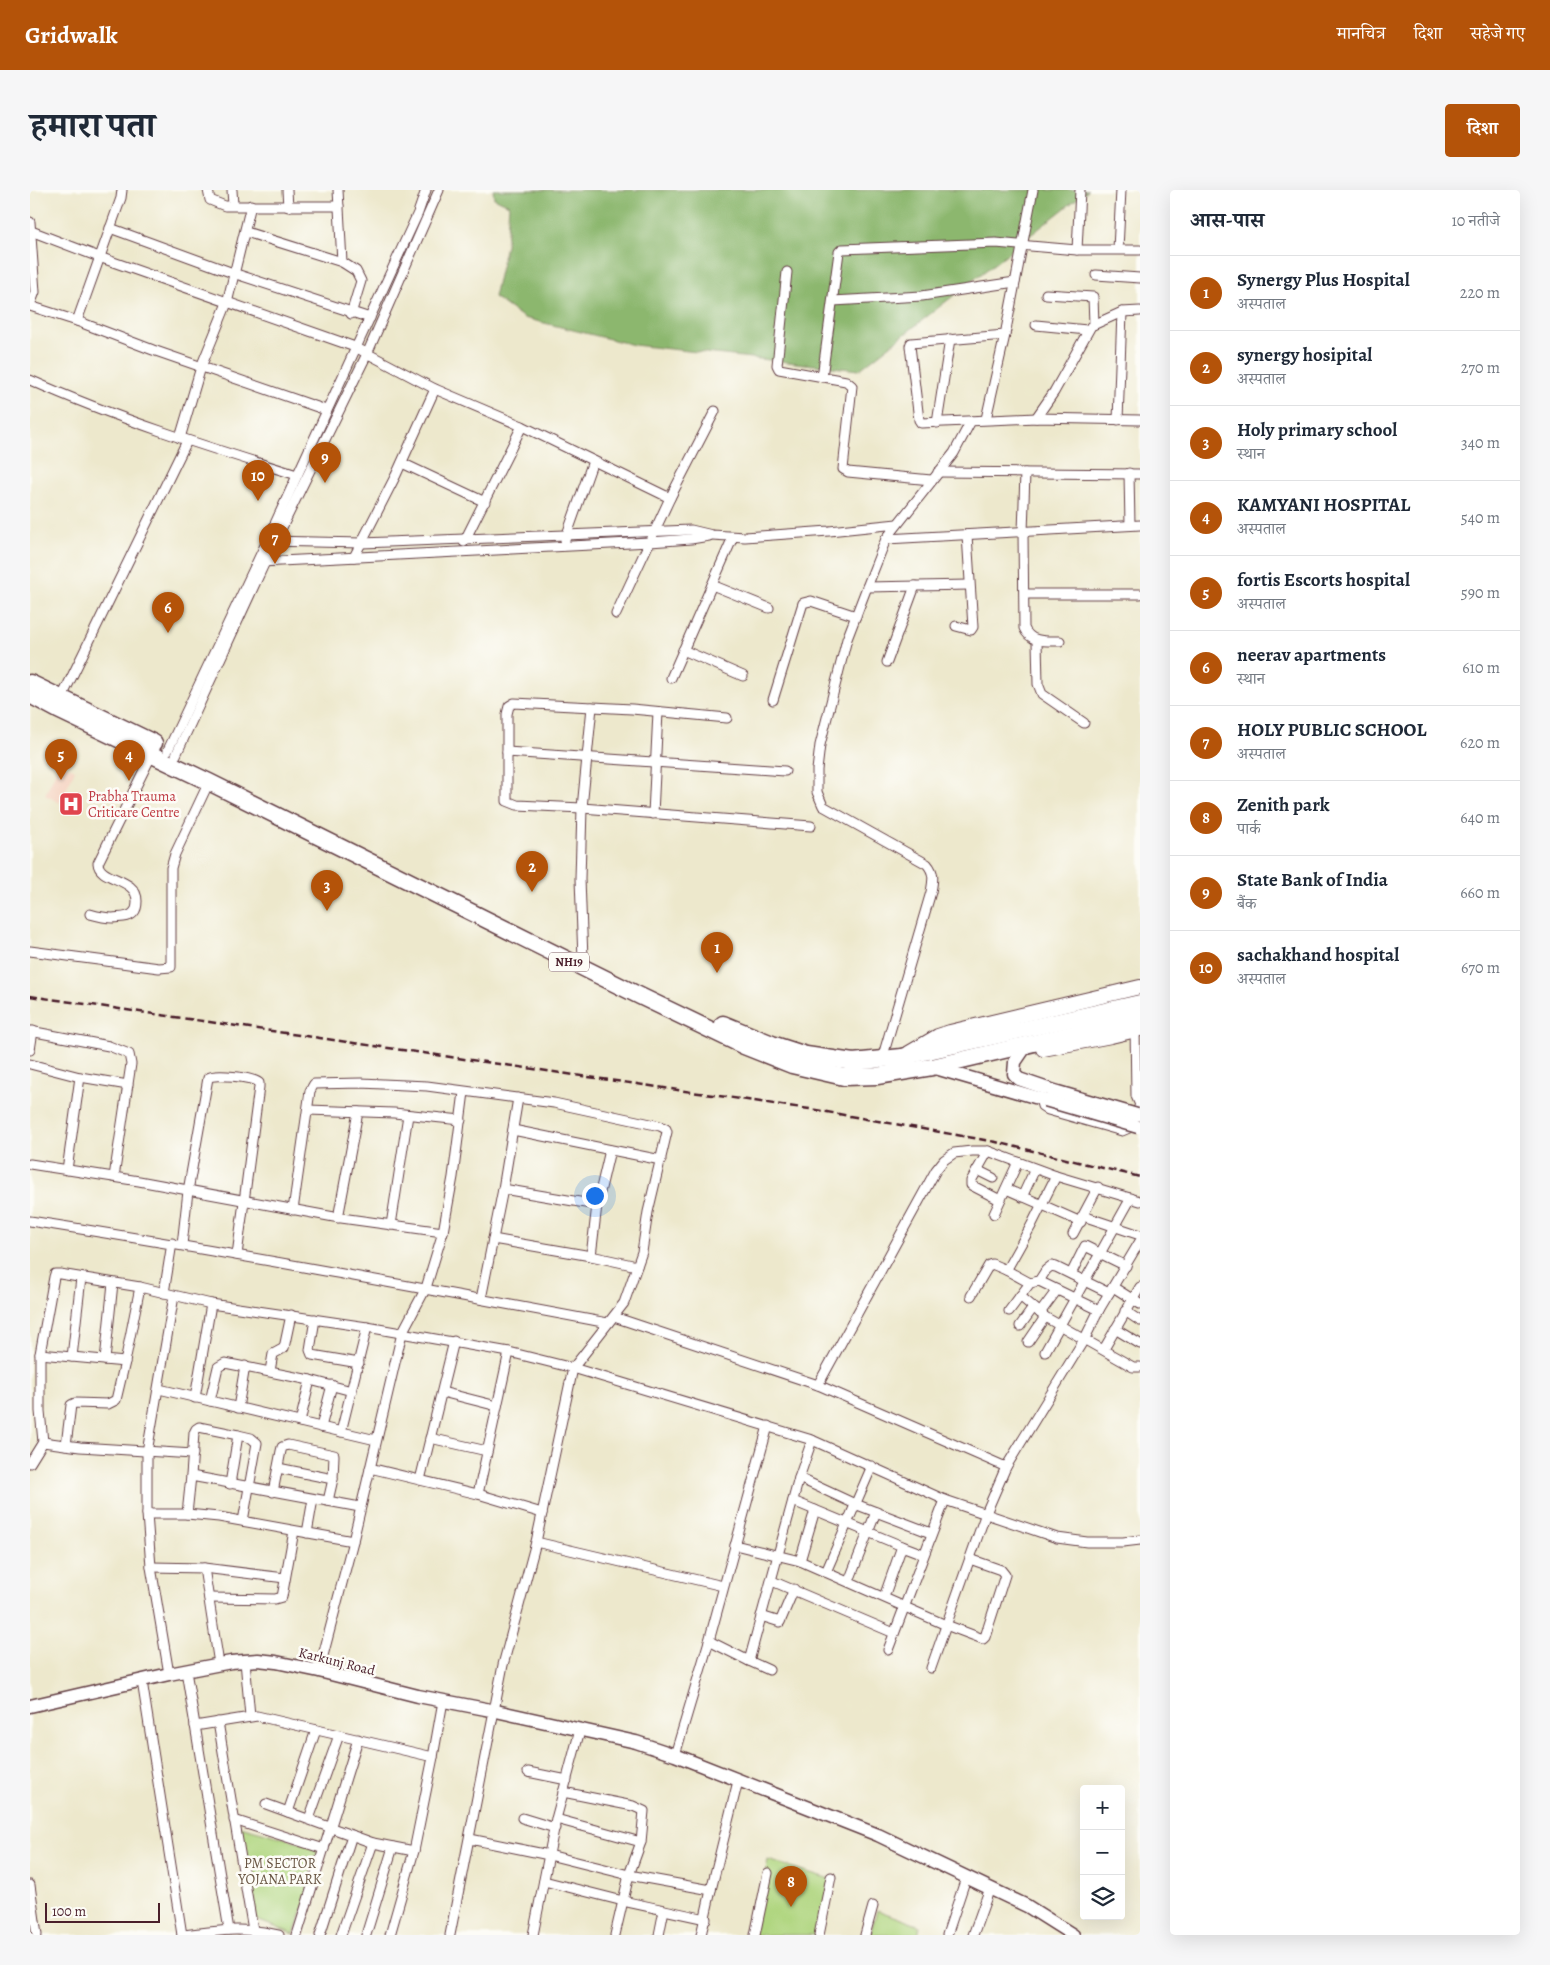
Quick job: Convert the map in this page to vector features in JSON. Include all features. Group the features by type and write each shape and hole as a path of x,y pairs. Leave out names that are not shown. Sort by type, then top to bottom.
{"highway":[{"name":"NH19","path":"30,683 123,727 209,782 517,935 555,956 752,1050 792,1065 844,1077 877,1076 1025,1048 1137,1010"},
{"name":"NH19","path":"30,695 58,710 165,753 583,959 741,1032 806,1054 853,1062 882,1060 1137,1010"}],"street":[{"path":"77,321 121,198 122,190"},
{"path":"208,190 210,200 225,206 339,206"},
{"path":"232,190 233,206"},
{"path":"288,190 288,207"},
{"path":"338,190 342,262"},
{"path":"272,541 326,410 418,213 426,190"},
{"path":"90,914 106,917 128,916 133,914 136,908 137,899 133,888 101,870 98,863 165,753 260,562 367,354 439,190"},
{"path":"986,419 1016,282 1033,190"},
{"path":"1077,250 1080,190"},
{"path":"1118,250 1122,190"},
{"path":"62,699 183,440 201,367 227,303 233,273 246,232 251,205"},
{"path":"326,410 30,306 35,292 31,226 100,257 355,347 435,389 522,426 670,498"},
{"path":"110,228 233,273 352,314 370,318"},
{"path":"246,232 342,262 356,272 360,278 352,314"},
{"path":"822,377 839,252 842,249 996,243 1077,250 1140,250"},
{"path":"788,272 777,368 802,375 846,381 852,386 843,469 848,472 931,480"},
{"path":"1096,275 1140,278"},
{"path":"833,301 922,296 1016,282"},
{"path":"1036,418 1054,392 1091,327 1092,297 1046,294"},
{"path":"1036,326 1091,327 1122,312 1140,311"},
{"path":"1118,420 1122,312"},
{"path":"1005,335 914,341 910,346 919,420 921,423 1036,418 1140,420"},
{"path":"937,423 950,339"},
{"path":"30,380 70,398 183,440 298,475"},
{"path":"354,557 402,463 435,389"},
{"path":"616,614 670,498 715,411"},
{"path":"882,1060 933,879 932,870 927,864 823,806 817,792 820,745 847,639 886,539 954,453 971,421"},
{"path":"458,553 522,426"},
{"path":"562,547 593,461"},
{"path":"402,463 485,502"},
{"path":"938,472 1140,474"},
{"path":"1025,473 1023,532 1024,628 1028,635 1037,641 1060,641"},
{"path":"1129,474 1130,525"},
{"path":"272,541 362,543 691,530 712,535 734,537 792,534 897,524"},
{"path":"886,539 1140,525"},
{"path":"260,562 650,542 692,539 712,535"},
{"path":"956,626 972,630 967,535"},
{"path":"671,678 734,537"},
{"path":"712,585 769,608"},
{"path":"867,586 969,586"},
{"path":"887,662 915,586"},
{"path":"1025,594 1140,594"},
{"path":"773,700 803,602 811,601 856,616"},
{"path":"1037,641 1039,690 1084,723"},
{"path":"683,650 743,676"},
{"path":"727,718 514,703 509,706 507,714 507,801 517,805 582,808 811,826"},
{"path":"583,959 580,879 582,808 592,707"},
{"path":"653,814 658,712"},
{"path":"506,752 785,771"},
{"path":"30,951 159,968 171,967 171,868 175,854 209,782"},
{"path":"1042,1099 1042,1106 1048,1110 1122,1131 1129,1128 1140,1105 1136,1096 1137,1010"},
{"path":"30,1050 32,1031 109,1046 125,1050 129,1054 131,1058 128,1085 114,1177"},
{"path":"1025,1048 1015,1062 1014,1074 1018,1079 1140,1116"},
{"path":"30,1064 128,1085"},
{"path":"932,1067 1140,1128"},
{"path":"182,1245 188,1191 208,1078 215,1075 252,1079 259,1083 259,1088 237,1255"},
{"path":"67,1170 80,1076"},
{"path":"293,1210 312,1087 320,1083 427,1086 518,1098 554,1103 666,1129 667,1135 648,1212 642,1252 624,1303 573,1368 536,1542 504,1665 450,1935"},
{"path":"319,1671 353,1541 402,1333 426,1288 443,1232 453,1177 464,1092"},
{"path":"481,1299 518,1098"},
{"path":"308,1110 408,1114 461,1120"},
{"path":"338,1218 358,1112"},
{"path":"391,1225 408,1114"},
{"path":"513,1130 661,1160"},
{"path":"591,1256 597,1205 610,1150"},
{"path":"818,1385 936,1170 944,1160 954,1153 972,1150 988,1151 1056,1176 1098,1187 1135,1200 1115,1227 1045,1352"},
{"path":"988,1151 971,1185 1000,1200"},
{"path":"994,1214 1018,1162"},
{"path":"30,1164 114,1177 338,1218 443,1232"},
{"path":"1022,1197 1036,1169"},
{"path":"977,1170 992,1178"},
{"path":"1006,1270 1056,1176"},
{"path":"1073,1234 1098,1187"},
{"path":"502,1189 597,1205"},
{"path":"1006,1189 1041,1206 1140,1235"},
{"path":"30,1221 172,1243 481,1299 611,1320 818,1385 1006,1467"},
{"path":"493,1239 637,1266"},
{"path":"930,1668 986,1513 1006,1467 1085,1338 1099,1310 1140,1241"},
{"path":"164,1293 172,1243"},
{"path":"1071,1274 1085,1246 1126,1266"},
{"path":"971,1296 988,1265 992,1264 1030,1283 1040,1281 1099,1310"},
{"path":"1040,1281 1046,1270 1051,1266 1056,1267 1084,1281 1136,1301"},
{"path":"30,1463 43,1442 40,1411 40,1354 55,1274 140,1287 211,1304 454,1341 509,1352 573,1368 812,1440 945,1500 1056,1538 1087,1542 1140,1540"},
{"path":"72,1357 81,1278"},
{"path":"105,1360 114,1283"},
{"path":"1008,1311 1030,1283"},
{"path":"66,1445 71,1405 75,1403 113,1402 117,1397 140,1287"},
{"path":"1104,1349 1125,1311 1136,1301 1140,1287"},
{"path":"1028,1342 1040,1313 1057,1290"},
{"path":"169,1674 151,1567 147,1514 147,1452 174,1296"},
{"path":"1020,1296 1040,1313 1060,1325 1133,1367 1140,1367"},
{"path":"195,1398 211,1304"},
{"path":"1125,1311 1140,1321"},
{"path":"1020,1326 1040,1313"},
{"path":"270,1371 273,1354 284,1348 292,1315"},
{"path":"315,1319 310,1350 312,1356 359,1363"},
{"path":"341,1432 367,1327"},
{"path":"1115,1329 1140,1344"},
{"path":"420,1480 454,1341"},
{"path":"478,1494 509,1352"},
{"path":"40,1354 125,1362"},
{"path":"210,1401 218,1367 225,1363 270,1371 352,1391"},
{"path":"238,1408 245,1366"},
{"path":"300,1422 310,1380"},
{"path":"321,1427 332,1385"},
{"path":"159,1389 376,1440"},
{"path":"442,1392 497,1406"},
{"path":"675,1755 709,1642 768,1426"},
{"path":"187,1514 192,1454 196,1429 200,1428 252,1438 257,1443 243,1521"},
{"path":"230,1484 238,1435"},
{"path":"430,1438 486,1451"},
{"path":"749,1660 799,1478 812,1440"},
{"path":"43,1442 147,1452 192,1454"},
{"path":"273,1492 282,1446 288,1445 334,1455 333,1479 328,1501"},
{"path":"826,1572 872,1466"},
{"path":"278,1468 333,1479"},
{"path":"370,1468 478,1494 542,1513"},
{"path":"191,1476 360,1507"},
{"path":"799,1478 855,1504 931,1534"},
{"path":"307,1533 313,1498"},
{"path":"888,1650 945,1500"},
{"path":"793,1501 923,1554"},
{"path":"800,1561 815,1510"},
{"path":"849,1581 876,1512"},
{"path":"147,1514 187,1514 243,1521 353,1541"},
{"path":"209,1598 280,1599 284,1592 294,1531"},
{"path":"536,1542 723,1586"},
{"path":"736,1544 800,1561 980,1639 985,1637 1005,1575 1001,1570 970,1559"},
{"path":"884,1597 902,1546"},
{"path":"151,1567 204,1568 285,1578"},
{"path":"204,1568 219,1664"},
{"path":"772,1580 894,1633"},
{"path":"761,1616 780,1622 794,1589"},
{"path":"709,1642 769,1670"},
{"path":"245,1661 250,1716"},
{"name":"Karkunj Road","path":"30,1706 219,1664 245,1661 276,1662 319,1671 443,1701 636,1742 675,1755 861,1828 1027,1906 1073,1935"},
{"path":"186,1670 229,1930"},
{"path":"142,1681 182,1935 229,1930 253,1930 280,1935"},
{"path":"390,1935 414,1851 434,1757 443,1701"},
{"path":"195,1726 250,1716 434,1757"},
{"path":"218,1722 253,1930"},
{"path":"288,1812 316,1730"},
{"path":"533,1935 556,1824 580,1730"},
{"path":"309,1819 338,1735"},
{"path":"297,1935 358,1739"},
{"path":"528,1772 567,1780"},
{"path":"702,1935 738,1781"},
{"path":"564,1792 641,1808 644,1811 641,1842 629,1875 615,1935"},
{"path":"266,1804 373,1843 414,1851"},
{"path":"522,1818 641,1842"},
{"path":"234,1820 324,1849"},
{"path":"320,1935 352,1836"},
{"path":"470,1839 549,1855 629,1875 711,1890"},
{"path":"341,1935 373,1843"},
{"path":"366,1935 393,1847"},
{"path":"755,1935 768,1873"},
{"path":"818,1935 831,1877"},
{"path":"947,1935 966,1878"},
{"path":"544,1881 706,1919"},
{"path":"30,1885 32,1913 37,1935"},
{"path":"973,1935 990,1888"},
{"path":"865,1935 873,1906"},
{"path":"659,1935 664,1910"}],"shaded area":[{"path":"60,762 75,770 60,803 45,795"}],"green space":[{"path":"493,190 1088,190 859,370 634,345 524,318 494,297 506,245 509,205 494,198"},
{"name":"PM SECTOR YOJANA PARK","path":"240,1826 324,1849 294,1934 254,1919"},
{"path":"768,1860 830,1879 818,1935 752,1935"},
{"path":"877,1910 920,1926 918,1935 870,1935"}],"railway":[{"path":"30,996 816,1110 996,1142 1140,1177"}],"place":[{"name":"State Bank of India","path":"325,483"},
{"name":"sachakhand hospital","path":"258,501"},
{"name":"HOLY PUBLIC SCHOOL","path":"275,564"},
{"name":"neerav apartments","path":"168,633"},
{"name":"fortis Escorts hospital","path":"61,780"},
{"name":"KAMYANI HOSPITAL","path":"129,781"},
{"name":"Prabha Trauma Criticare Centre","path":"71,804"},
{"name":"synergy hosipital","path":"532,892"},
{"name":"Holy primary school","path":"327,911"},
{"name":"Synergy Plus Hospital","path":"717,973"},
{"name":"Zenith park","path":"791,1907"}]}
